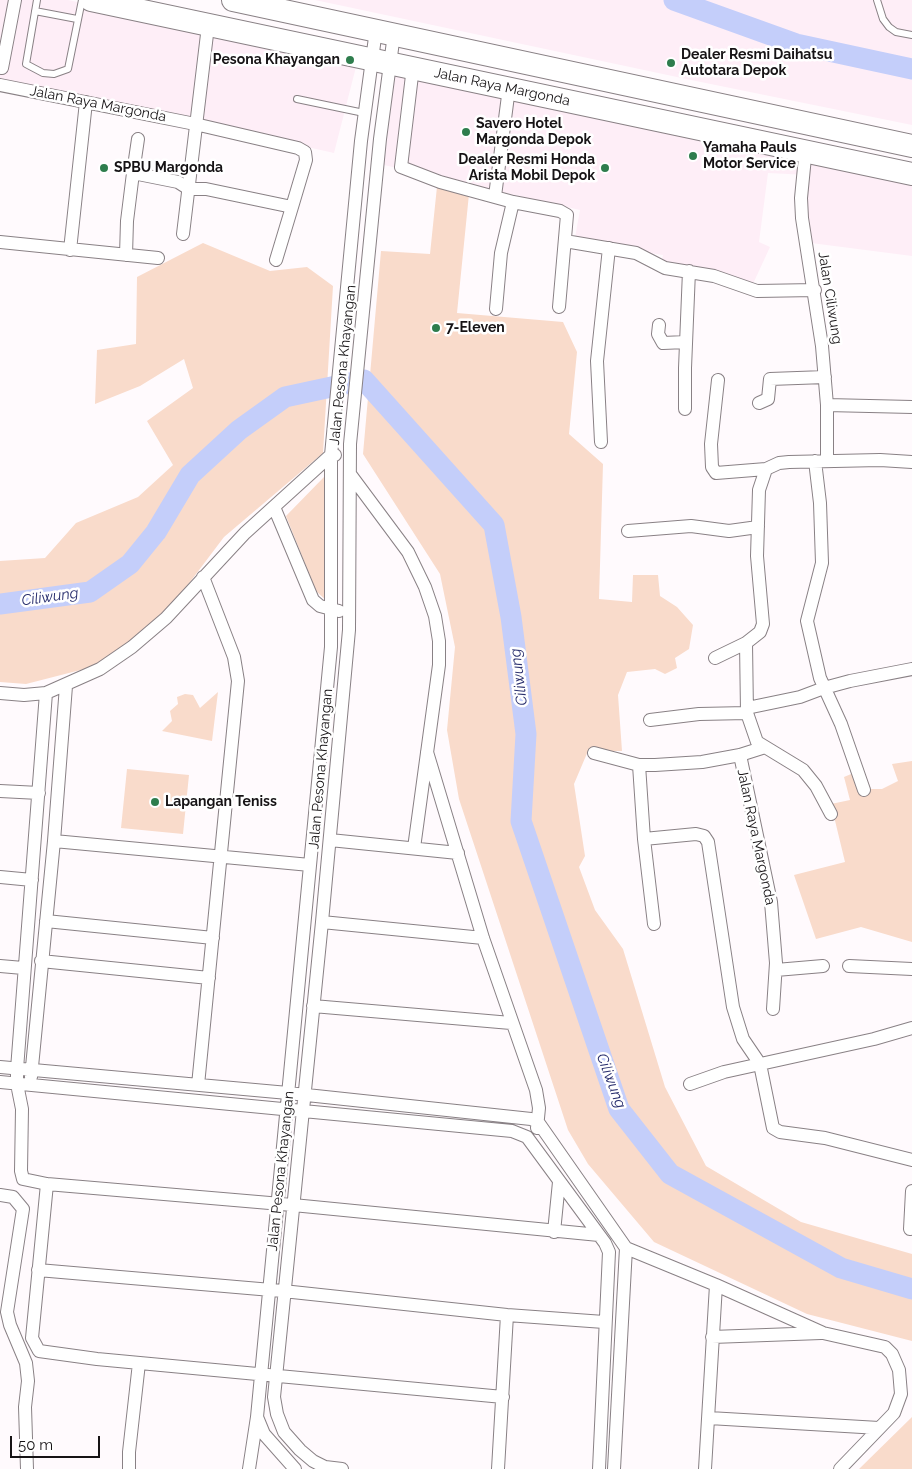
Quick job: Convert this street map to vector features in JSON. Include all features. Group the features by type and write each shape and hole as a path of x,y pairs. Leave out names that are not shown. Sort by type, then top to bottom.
{"highway":[{"name":"Jalan Raya Margonda","path":"91,0 208,26 382,48 429,35 912,132"},
{"name":"Jalan Raya Margonda","path":"150,0 382,48 806,146 912,174"},
{"name":"Jalan Raya Margonda","path":"233,0 382,48 413,67 806,146 912,162"},
{"name":"Jalan Raya Margonda","path":"291,0 429,35 912,146"}],"street":[{"path":"2,68 15,0"},
{"path":"184,234 195,122 208,26"},
{"name":"Jalan Pesona Khayangan","path":"248,1469 257,1417 331,648 332,441 364,113 382,48"},
{"name":"Jalan Pesona Khayangan","path":"342,1469 325,1467 313,1461 284,1432 277,1414 274,1397 283,1292 330,840 350,612 350,449 363,318 382,48"},
{"path":"413,67 401,167 440,182 512,202 566,213 568,220 559,307"},
{"name":"Jalan Raya Margonda","path":"0,85 195,122 302,149 305,152 306,160 292,207"},
{"path":"495,196 510,88"},
{"path":"70,250 86,102"},
{"path":"126,255 127,221 138,140"},
{"name":"Jalan Ciliwung","path":"806,146 801,198 802,218 814,290 827,405 821,461 822,563 807,621 824,688 841,724 864,790"},
{"path":"133,173 178,182 189,189 206,189 292,207 276,260"},
{"path":"496,309 501,253 512,202"},
{"path":"565,241 643,255 665,268 714,276 757,291 814,290"},
{"path":"0,242 158,258"},
{"path":"601,442 597,361 609,248"},
{"path":"685,409 689,271"},
{"path":"660,325 658,334 663,343 686,342"},
{"path":"759,403 768,399 770,379 825,377"},
{"path":"718,380 711,444 712,467 716,473 766,469 779,463 821,461 912,462"},
{"path":"827,405 912,407"},
{"path":"0,692 24,695 46,693 100,670 144,639 245,533 331,455 350,449"},
{"path":"715,658 746,644 760,632 763,624 757,556 760,485 766,469"},
{"path":"350,474 408,552 425,587 435,616 439,641 439,665 414,848"},
{"path":"274,507 313,600 320,606 332,610 350,612"},
{"path":"628,531 691,526 729,531 758,527"},
{"path":"198,1085 238,681 234,657 203,577"},
{"path":"746,644 747,710 754,737 762,748 803,770 811,778 831,814"},
{"path":"650,720 747,710 800,698 824,688 912,670"},
{"path":"22,1109 30,1085 32,1070 54,841 66,686"},
{"path":"46,693 17,1069 17,1084 22,1109 22,1177 26,1181 599,1235"},
{"path":"594,753 639,765 690,764 740,755 762,748"},
{"path":"427,752 483,938 511,1023 536,1090 538,1122 534,1146"},
{"name":"Jalan Raya Margonda","path":"740,755 771,902 776,970 773,1009"},
{"path":"639,765 644,839 654,924"},
{"path":"0,791 39,793"},
{"path":"644,839 696,834 704,836 708,842 733,1007 744,1038 760,1064 770,1120 776,1131 825,1138 912,1160"},
{"path":"330,840 458,853"},
{"path":"54,841 310,865"},
{"path":"0,877 32,880"},
{"path":"46,921 213,938"},
{"path":"322,922 483,938"},
{"path":"303,939 320,940"},
{"path":"41,962 209,978"},
{"path":"0,966 24,968"},
{"path":"776,970 823,966"},
{"path":"849,966 912,969"},
{"path":"313,1006 511,1023"},
{"path":"690,1084 724,1072 874,1039 912,1028"},
{"path":"0,1067 288,1092 525,1116 538,1122 626,1248 716,1285 823,1333 885,1347 892,1354 899,1370 901,1394 894,1413 840,1469"},
{"path":"0,1082 512,1131 527,1137 599,1235 609,1252 604,1322 599,1469"},
{"path":"554,1232 559,1182"},
{"path":"47,1184 32,1338 37,1349 42,1352 503,1397"},
{"path":"910,1229 912,1192"},
{"path":"0,1195 13,1198 23,1209 7,1312 10,1326 26,1363 28,1381 25,1407 27,1469"},
{"path":"614,1469 626,1248"},
{"path":"38,1270 268,1290 507,1315 604,1322"},
{"path":"705,1469 716,1285"},
{"path":"607,1292 624,1295"},
{"path":"498,1469 507,1315"},
{"path":"712,1336 823,1333"},
{"path":"130,1469 129,1452 140,1363"},
{"path":"257,1417 264,1434 295,1469"},
{"path":"709,1418 879,1428"}],"lane":[{"path":"37,0 26,64 43,73 61,73 68,69 82,0"},
{"path":"877,0 883,19 889,27 896,32 912,36"},
{"path":"35,11 77,19"},
{"path":"297,99 364,113"}],"shaded area":[{"path":"0,0 68,0 357,63 334,153 200,123 0,83"},
{"path":"315,0 912,0 912,125 691,80"},
{"path":"396,68 912,175 912,256 811,243 807,210 808,175 768,173 759,242 770,247 752,286 660,271 663,255 574,243 580,210 384,165"},
{"path":"438,177 470,184 457,313 563,322 577,352 569,434 603,464 599,599 632,602 633,575 658,575 660,596 677,607 693,625 689,649 675,658 677,668 665,674 655,669 627,672 618,695 622,751 588,751 574,784 585,856 579,867 595,910 623,949 665,1087 706,1166 801,1222 912,1254 912,1341 807,1314 654,1242 588,1164 568,1130 459,799 447,730 455,647 440,574 363,454 381,251 430,254"},
{"path":"203,243 270,271 307,267 333,286 323,453 224,537 153,631 100,665 26,684 0,682 0,561 45,558 76,523 138,497 173,465 147,421 193,388 184,359 140,386 95,404 97,350 136,344 137,277"},
{"path":"324,477 328,488 330,604 316,591 286,516"},
{"path":"218,692 212,741 162,731 172,721 170,711 178,704 177,697 185,694 193,695 200,708"},
{"path":"912,761 912,942 861,927 816,939 794,875 845,862 831,804 850,800 844,777 863,769 871,789 882,789 898,781 892,764"},
{"name":"Lapangan Teniss","path":"127,769 189,775 183,834 121,828"},
{"path":"912,1417 912,1469 859,1469"}],"waterway":[{"path":"674,0 796,44 912,69"},
{"name":"Ciliwung","path":"0,604 90,592 130,564 156,532 190,475 239,430 285,397 364,380 494,525 511,617 526,734 521,821 619,1109 670,1174 841,1268 912,1289"}],"place":[{"name":"Pesona Khayangan","path":"350,60"},
{"name":"Dealer Resmi Daihatsu Autotara Depok","path":"671,63"},
{"name":"Savero Hotel Margonda Depok","path":"466,132"},
{"name":"Yamaha Pauls Motor Service","path":"693,156"},
{"name":"SPBU Margonda","path":"104,168"},
{"name":"Dealer Resmi Honda Arista Mobil Depok","path":"605,168"},
{"name":"7-Eleven","path":"436,328"},
{"name":"Lapangan Teniss","path":"155,802"}]}
